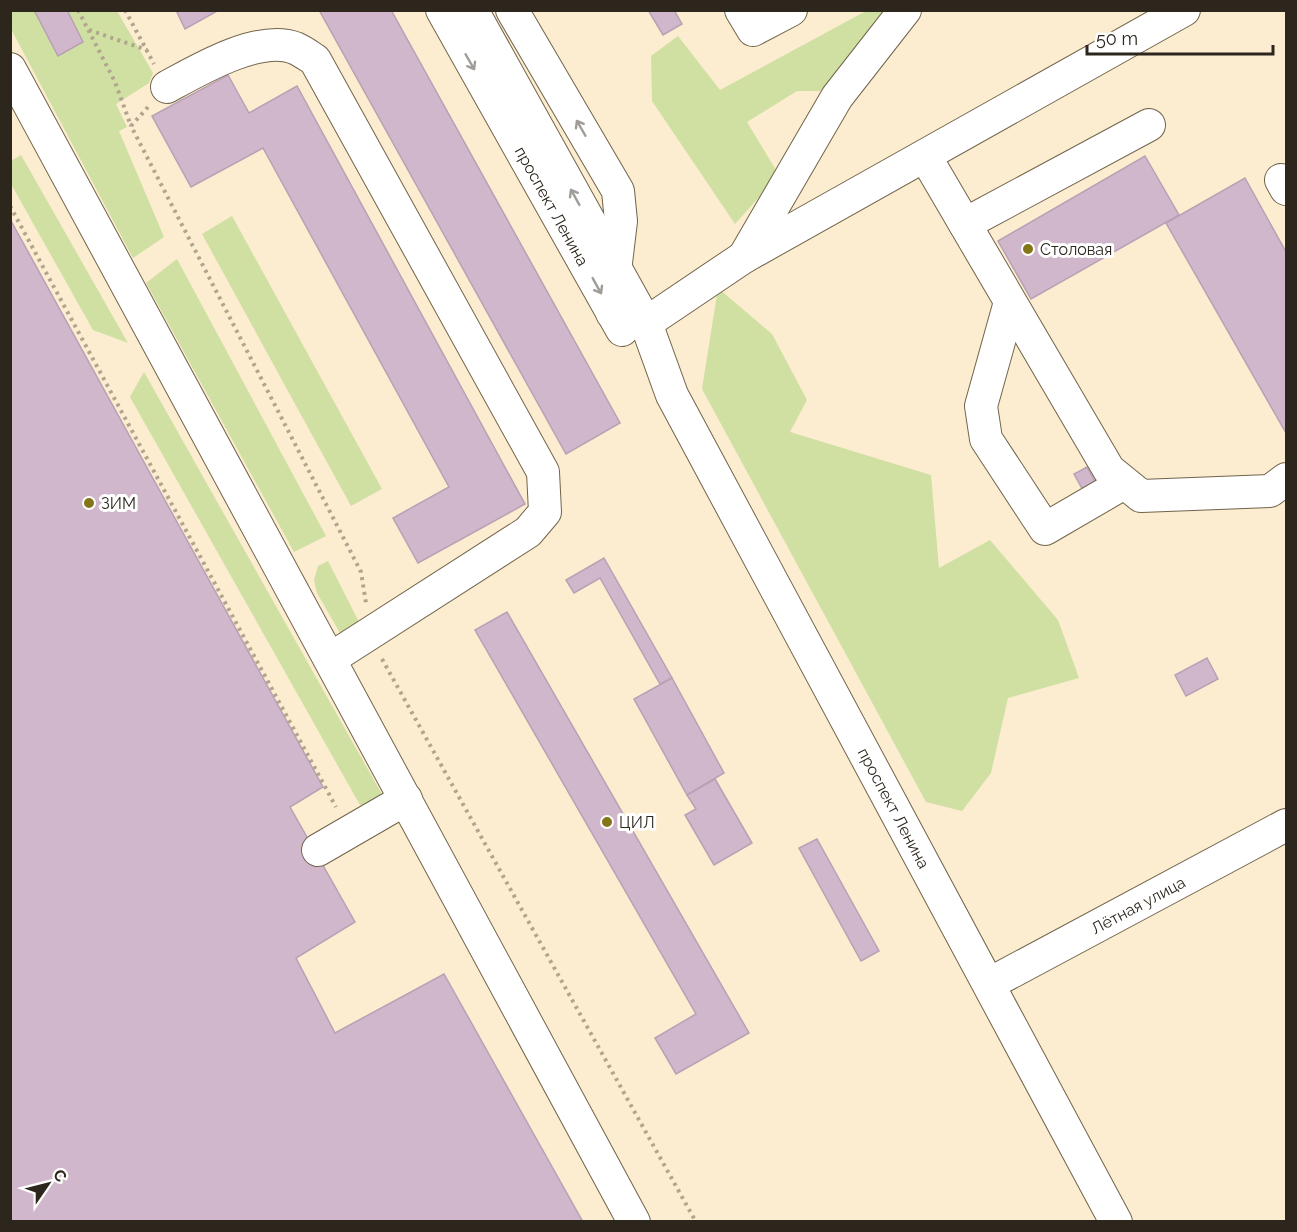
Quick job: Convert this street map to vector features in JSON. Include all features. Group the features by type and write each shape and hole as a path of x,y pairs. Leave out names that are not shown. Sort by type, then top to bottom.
{"street":[{"path":"512,10 618,191 621,221 612,253 583,250 571,240"},
{"path":"741,10 753,30 791,10"},
{"path":"744,257 837,98 905,10"},
{"path":"612,313 625,322 636,325 646,323 744,257 1184,10"},
{"name":"проспект Ленина","path":"451,12 612,253 646,323 672,395 1116,1221"},
{"name":"проспект Ленина","path":"451,12 612,313 626,336 672,395"},
{"path":"167,87 216,61 260,45 293,47 315,60 543,472 545,513 528,532 330,659"},
{"path":"10,69 20,110 330,659 634,1221"},
{"path":"965,224 1149,125"},
{"path":"925,156 1109,470 1141,496 1270,491 1287,479"},
{"path":"1010,302 981,406 986,439 1045,529 1124,483"},
{"path":"318,850 406,799"},
{"name":"Лётная улица","path":"989,984 1287,825"}],"path":[{"path":"78,10 115,82 131,126 361,573 370,634 384,662 696,1221"},
{"path":"125,10 167,87 131,126"},
{"path":"88,30 147,50"},
{"path":"10,206 350,832"}],"green space":[{"path":"10,11 117,11 153,73 149,83 116,104 127,127 119,131 164,237 133,258 11,29"},
{"path":"866,11 898,11 859,42 864,50 825,91 797,91 747,122 779,175 735,224 652,101 651,56 678,36 720,90"},
{"path":"21,155 128,343 93,330 11,184 11,161"},
{"path":"232,216 382,489 351,506 202,234"},
{"path":"177,259 326,536 294,552 146,283"},
{"path":"718,288 772,334 807,400 790,432 931,475 939,568 990,540 1058,620 1079,678 1008,698 991,773 962,811 926,802 702,389"},
{"path":"144,372 384,798 370,809 360,805 130,397"},
{"path":"328,561 363,630 340,633 317,593 314,580 318,566"}],"building":[{"path":"34,10 67,10 83,42 58,56"},
{"path":"176,10 219,10 185,29"},
{"path":"319,10 391,10 620,423 566,454"},
{"path":"648,10 674,10 682,24 663,35"},
{"path":"228,75 249,113 297,86 525,504 418,563 393,518 449,487 263,148 191,187 152,116"},
{"path":"1145,156 1179,215 1031,299 998,241"},
{"path":"1245,178 1286,252 1286,433 1166,223"},
{"name":"ЗИМ","path":"10,219 323,787 290,807 355,922 296,958 335,1033 444,974 583,1222 10,1222"},
{"path":"1087,467 1097,485 1084,492 1074,474"},
{"path":"604,558 672,678 660,684 600,578 574,593 566,580"},
{"name":"ЦИЛ","path":"507,612 749,1033 676,1074 655,1038 696,1014 475,630"},
{"path":"1207,658 1218,679 1186,696 1175,675"},
{"path":"672,678 724,773 687,795 634,699"},
{"path":"715,779 752,843 714,865 685,815 696,809 687,795"},
{"path":"817,839 879,951 861,961 799,848"}],"place":[{"name":"Столовая","path":"1028,249"},
{"name":"ЗИМ","path":"89,503"},
{"name":"ЦИЛ","path":"607,822"}]}
